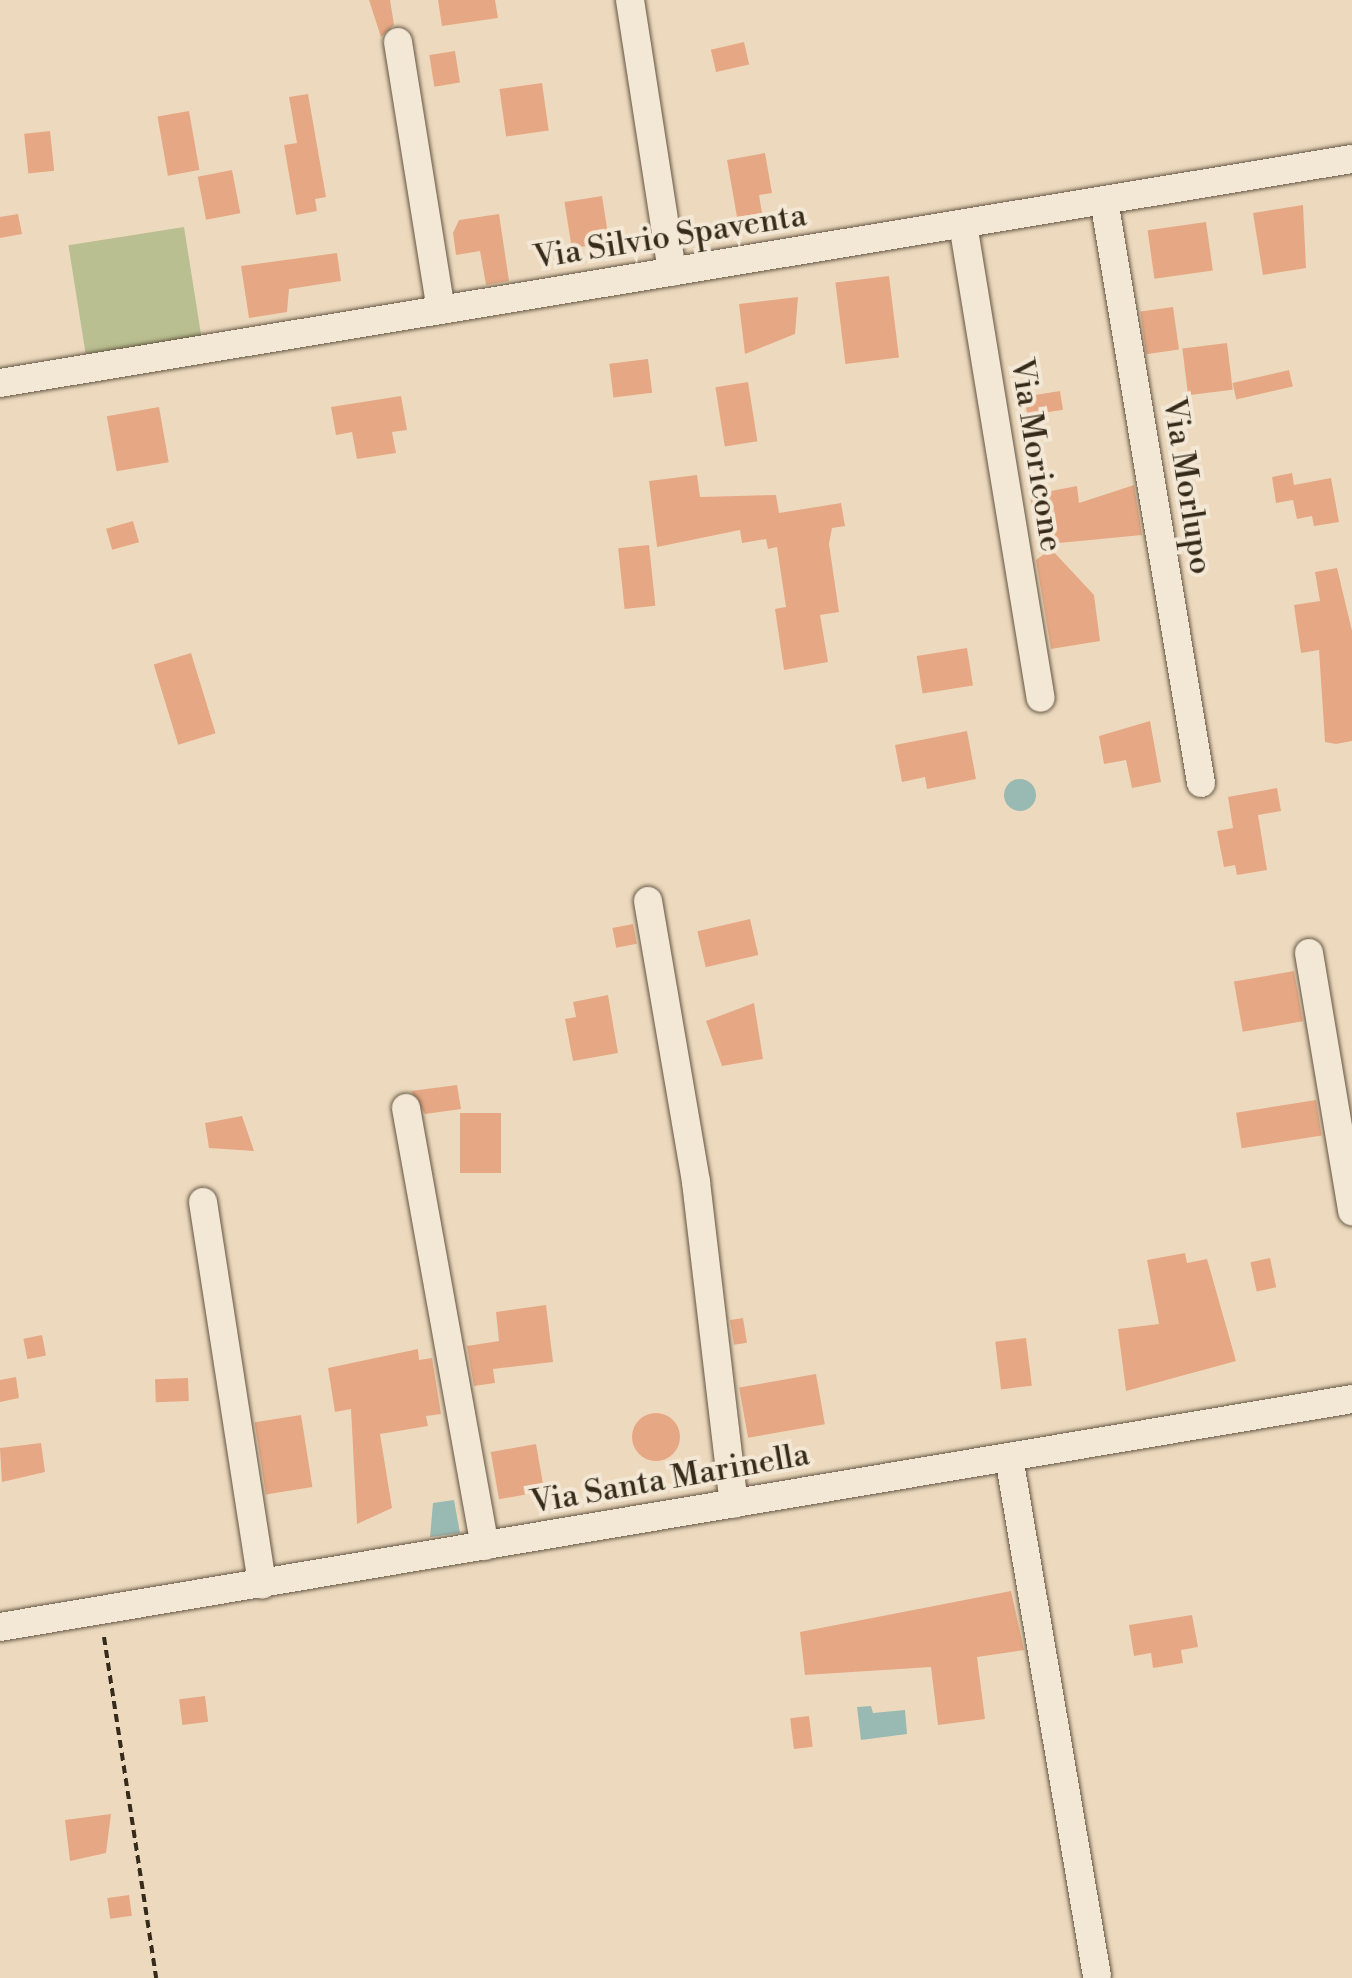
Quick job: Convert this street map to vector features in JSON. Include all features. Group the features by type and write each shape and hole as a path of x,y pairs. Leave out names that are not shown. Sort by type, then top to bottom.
{"street":[{"path":"630,0 672,272"},
{"path":"398,42 441,310"},
{"name":"Via Silvio Spaventa","path":"0,383 1352,159"},
{"name":"Via Morlupo","path":"1104,200 1201,783"},
{"name":"Via Moricone","path":"963,224 1040,698"},
{"path":"648,901 696,1182 734,1504"},
{"path":"1309,953 1352,1212"},
{"path":"406,1108 485,1546"},
{"path":"203,1202 262,1584"},
{"name":"Via Santa Marinella","path":"0,1628 1352,1399"},
{"path":"1010,1457 1096,1976"}],"path":[{"path":"100,1612 156,1978"}],"green space":[{"path":"184,227 202,339 86,357 68,245"}],"water":[{"path":"1020,779 1032,783 1036,795 1032,807 1020,811 1008,807 1004,795 1008,783"},
{"path":"454,1500 460,1533 430,1537 433,1503"},
{"path":"871,1706 873,1713 905,1710 907,1734 861,1740 857,1707"}],"building":[{"path":"369,0 390,0 394,25 381,37"},
{"path":"438,0 495,0 498,18 442,26"},
{"path":"744,42 749,64 716,72 711,50"},
{"path":"455,51 460,83 434,87 429,55"},
{"path":"542,83 549,131 506,137 499,89"},
{"path":"308,94 326,197 315,199 317,211 296,215 284,145 297,143 289,97"},
{"path":"189,111 199,170 168,176 157,117"},
{"path":"50,131 54,171 28,173 24,134"},
{"path":"765,153 772,193 759,195 762,213 737,217 727,160"},
{"path":"232,170 240,213 206,220 198,177"},
{"path":"602,196 609,242 572,248 564,202"},
{"path":"1303,205 1306,268 1263,275 1253,213"},
{"path":"18,214 22,234 0,238 0,217"},
{"path":"499,214 509,281 486,285 480,251 456,255 453,233 459,220"},
{"path":"1206,222 1213,271 1154,279 1148,230"},
{"path":"337,253 341,281 289,289 287,312 249,318 241,266"},
{"path":"889,276 899,357 845,364 835,283"},
{"path":"798,297 795,334 745,354 739,304"},
{"path":"1173,307 1179,350 1146,354 1140,312"},
{"path":"1227,343 1233,390 1188,395 1182,348"},
{"path":"648,359 652,393 613,397 609,364"},
{"path":"1289,370 1293,387 1236,400 1232,383"},
{"path":"748,382 757,441 725,446 715,387"},
{"path":"1060,391 1063,410 1027,415 1024,397"},
{"path":"401,396 407,430 392,432 396,453 357,459 352,432 336,435 331,407"},
{"path":"159,407 169,462 117,471 107,416"},
{"path":"1292,473 1294,485 1331,478 1339,522 1314,526 1312,516 1297,519 1293,500 1276,503 1272,477"},
{"path":"697,475 700,497 776,495 779,513 841,503 845,526 832,528 829,544 839,612 820,615 828,662 784,670 775,609 786,607 777,547 768,549 766,539 742,543 740,530 657,547 649,481"},
{"path":"1134,485 1142,535 1038,545 1030,495 1077,486 1079,503"},
{"path":"133,521 139,542 112,550 106,529"},
{"path":"649,545 655,606 625,609 618,548"},
{"path":"1051,549 1094,595 1100,641 1051,649 1036,560"},
{"path":"1337,568 1352,631 1352,741 1336,744 1325,742 1319,650 1301,653 1294,605 1320,601 1315,572"},
{"path":"967,648 973,686 923,694 917,656"},
{"path":"191,653 216,733 178,745 154,664"},
{"path":"1150,721 1161,782 1132,788 1126,760 1104,764 1099,736"},
{"path":"967,731 976,779 927,789 925,777 902,782 895,745"},
{"path":"1277,788 1281,811 1258,815 1267,870 1237,875 1235,865 1224,867 1217,831 1233,828 1228,797"},
{"path":"750,919 758,955 706,967 697,931"},
{"path":"633,924 637,944 616,948 612,928"},
{"path":"1294,971 1303,1021 1243,1032 1234,982"},
{"path":"608,995 618,1053 573,1061 565,1019 576,1017 573,1002"},
{"path":"754,1003 763,1059 722,1066 706,1021"},
{"path":"457,1085 461,1109 425,1114 411,1091"},
{"path":"1316,1100 1322,1136 1242,1148 1236,1113"},
{"path":"460,1113 501,1113 501,1173 460,1173"},
{"path":"242,1116 254,1151 209,1148 205,1123"},
{"path":"1185,1253 1187,1263 1207,1259 1236,1361 1126,1391 1118,1329 1159,1324 1147,1260"},
{"path":"1270,1258 1276,1287 1257,1292 1250,1262"},
{"path":"546,1305 553,1362 493,1369 495,1383 474,1386 467,1346 499,1341 496,1312"},
{"path":"743,1318 747,1343 734,1345 730,1320"},
{"path":"42,1335 46,1356 27,1359 23,1339"},
{"path":"1026,1338 1032,1386 1001,1389 995,1342"},
{"path":"418,1349 419,1360 432,1358 441,1414 426,1416 428,1426 380,1434 392,1508 357,1524 351,1409 335,1412 328,1368"},
{"path":"816,1374 825,1424 748,1438 739,1388"},
{"path":"16,1377 19,1398 0,1402 0,1380"},
{"path":"188,1378 189,1401 156,1402 155,1379"},
{"path":"656,1413 673,1420 680,1437 673,1454 656,1461 639,1454 632,1437 639,1420"},
{"path":"301,1415 312,1487 266,1494 255,1422"},
{"path":"41,1443 45,1472 2,1482 0,1448"},
{"path":"536,1444 544,1491 499,1499 491,1452"},
{"path":"1011,1591 1024,1650 977,1657 985,1719 938,1725 931,1667 805,1675 800,1632"},
{"path":"1192,1615 1198,1647 1181,1650 1183,1663 1153,1668 1151,1653 1134,1656 1129,1625"},
{"path":"205,1696 208,1722 182,1725 179,1699"},
{"path":"809,1716 813,1747 794,1749 790,1718"},
{"path":"111,1814 106,1853 70,1861 65,1820"},
{"path":"129,1895 132,1916 110,1919 107,1898"}]}
